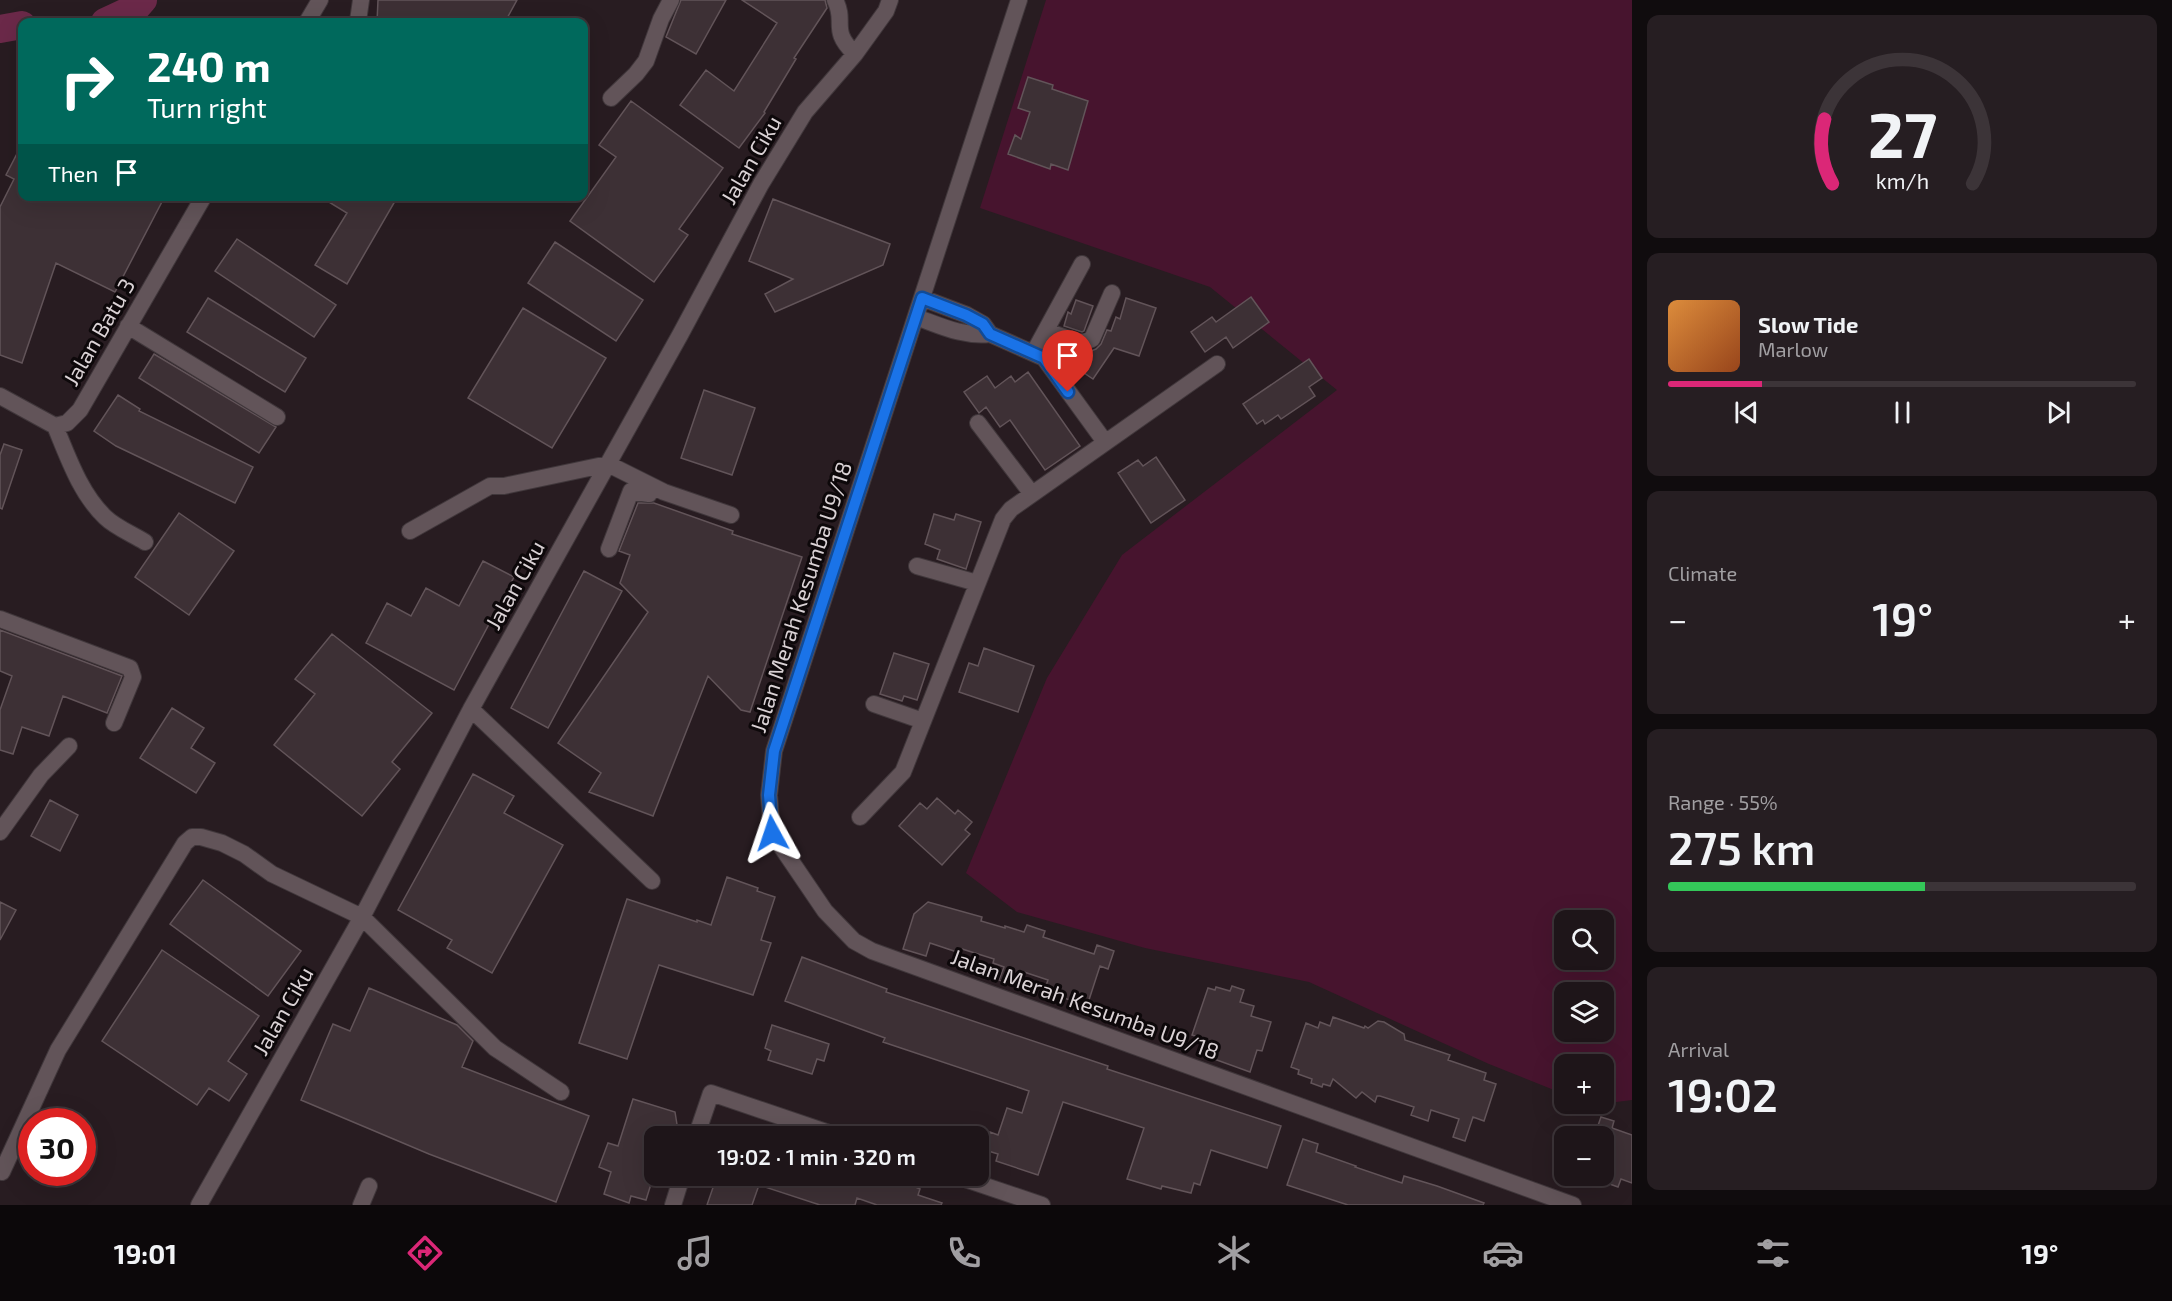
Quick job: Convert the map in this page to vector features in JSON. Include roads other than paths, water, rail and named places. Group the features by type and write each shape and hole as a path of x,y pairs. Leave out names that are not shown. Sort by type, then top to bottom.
{"street":[{"path":"309,18 320,0"},
{"path":"358,18 361,0"},
{"path":"611,98 646,61 661,19 671,0"},
{"path":"835,0 839,8 839,31 843,43 855,54"},
{"name":"Jalan Ciku","path":"199,1205 362,917 471,709 761,184 805,112 855,54 886,11 890,0"},
{"name":"Jalan Merah Kesumba U9/18","path":"1019,0 774,751 769,795 772,833 825,910 854,941 872,951 1573,1205"},
{"name":"Jalan Batu 3","path":"55,426 68,423 80,410 201,201"},
{"path":"1034,352 1082,264"},
{"path":"1046,331 1082,343 1092,339 1112,293"},
{"path":"922,298 966,315 983,324 990,334"},
{"path":"916,317 974,336 990,334 1044,358 1105,442"},
{"path":"128,326 277,417"},
{"path":"860,818 903,772 1003,519 1011,509 1217,364"},
{"path":"0,396 55,426 89,498 106,518 145,542"},
{"path":"978,423 1032,494"},
{"path":"410,531 490,486 504,486 608,464 653,487 731,515"},
{"path":"609,549 631,491 649,494 653,487"},
{"path":"917,566 977,583"},
{"path":"0,619 130,668 133,677 114,723"},
{"path":"874,704 923,721"},
{"path":"471,709 652,881"},
{"path":"0,832 40,775 69,747"},
{"path":"2,1172 58,1050 180,851 192,837 222,843 244,854 272,874 362,917 495,1048 561,1092"},
{"path":"700,1126 711,1093 808,1126"},
{"path":"361,1205 369,1186"},
{"path":"673,1205 679,1186"},
{"path":"986,1186 1042,1205"}],"waterway":[{"path":"114,18 137,7 143,0"},
{"path":"0,29 18,26"}]}
